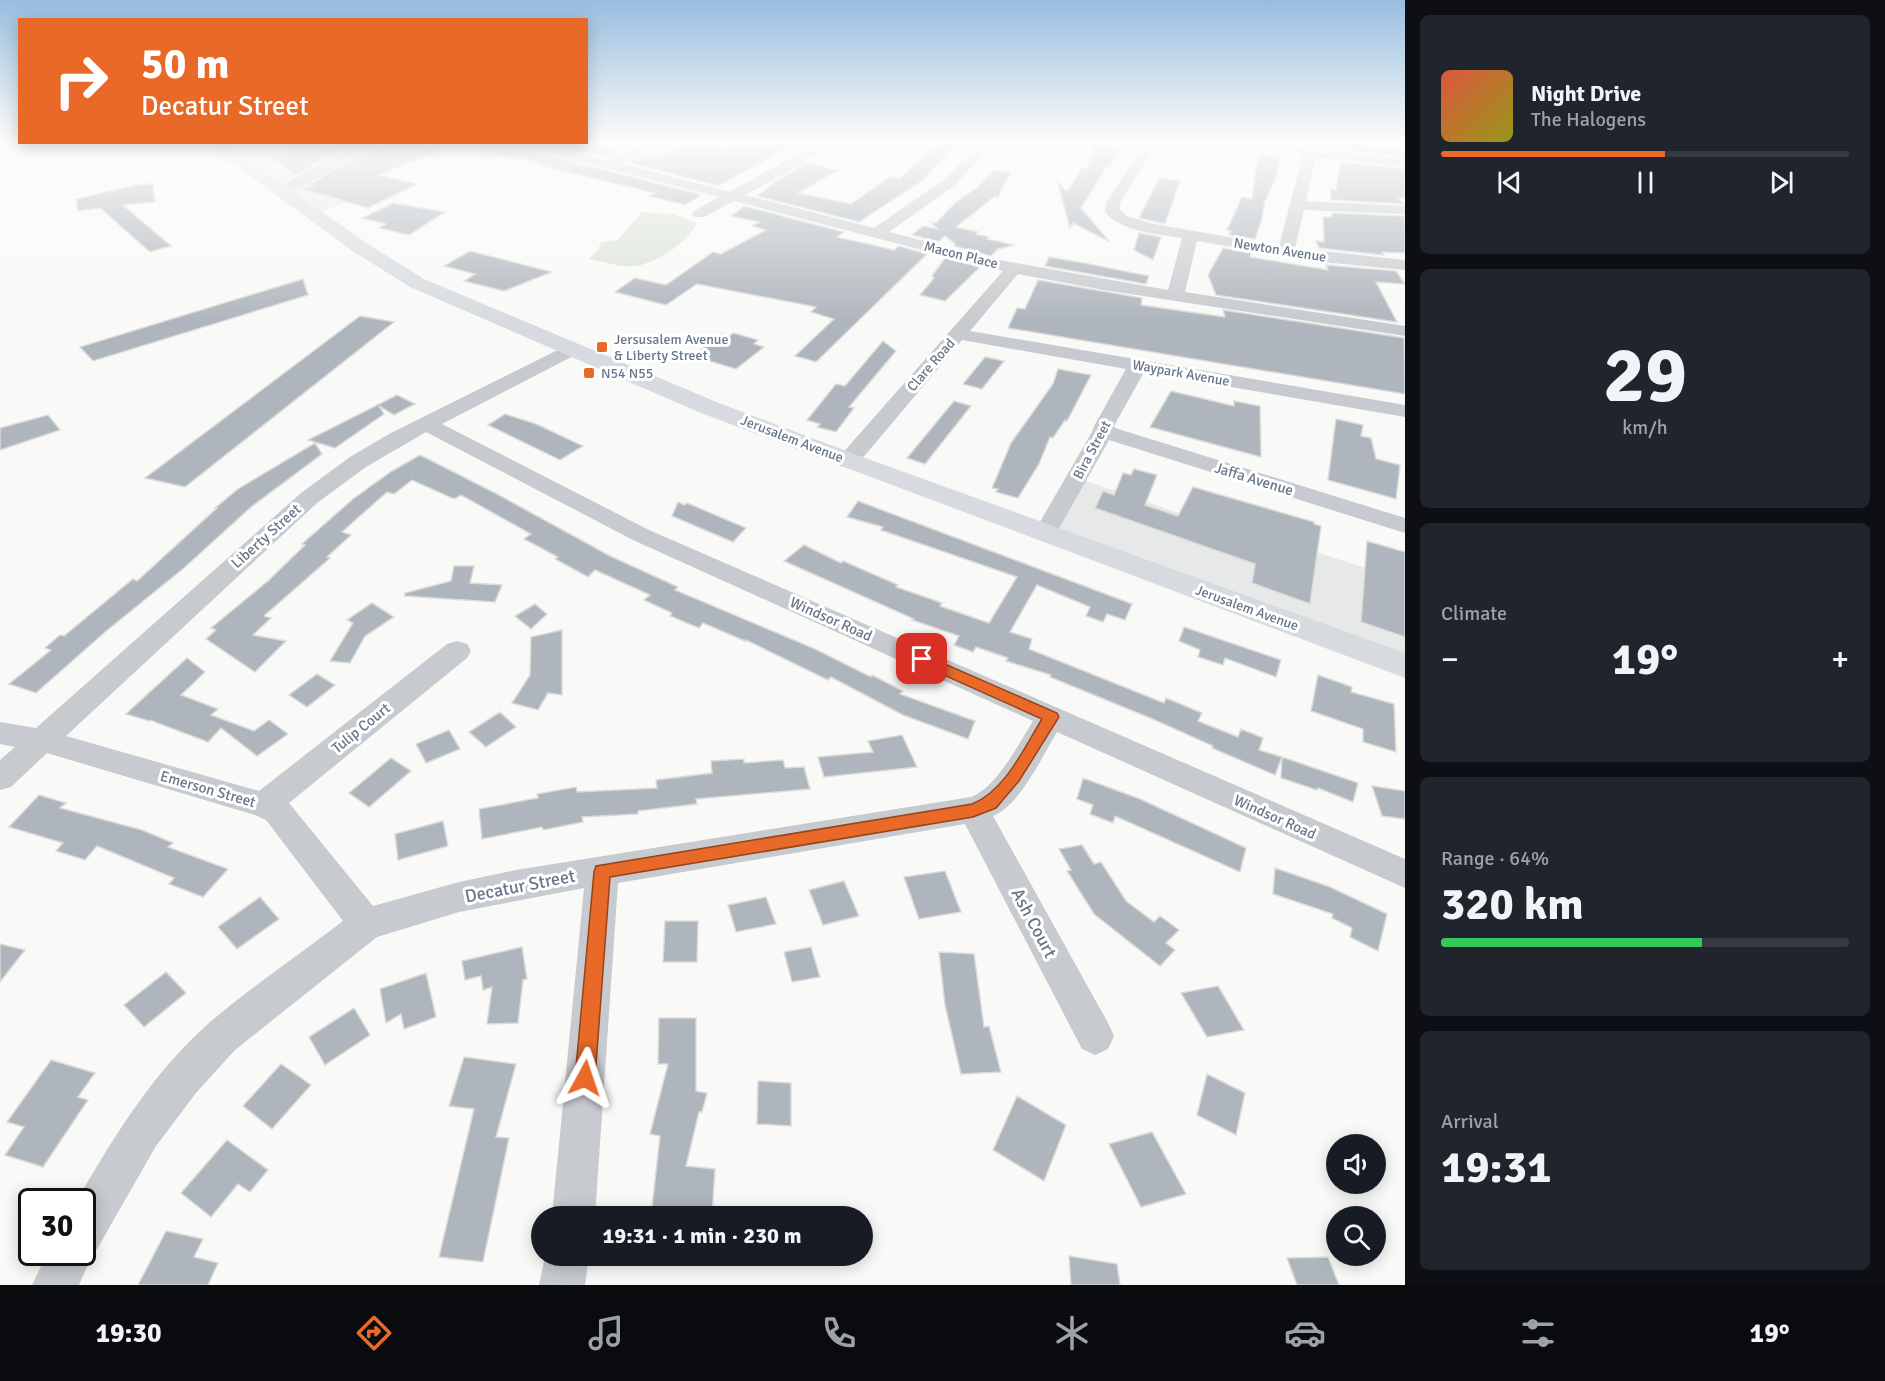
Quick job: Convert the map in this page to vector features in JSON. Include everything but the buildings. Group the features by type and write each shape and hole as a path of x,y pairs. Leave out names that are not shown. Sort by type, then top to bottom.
{"main road":[{"name":"Jerusalem Avenue","path":"299,203 400,274 685,398 848,461 1405,666"}],"street":[{"path":"699,214 720,203"},
{"name":"Macon Place","path":"755,203 1014,268 1175,296 1405,331"},
{"path":"876,234 920,203"},
{"name":"Newton Avenue","path":"1113,203 1112,212 1122,219 1146,227 1344,260 1405,265"},
{"path":"1286,251 1298,205 1405,210"},
{"path":"1175,296 1191,235"},
{"name":"Clare Road","path":"848,461 1014,268"},
{"name":"Waypark Avenue","path":"957,334 1405,411"},
{"name":"Liberty Street","path":"0,778 309,498 358,462 572,349"},
{"name":"Bira Street","path":"1045,534 1138,365"},
{"name":"Windsor Road","path":"428,424 641,535 1405,874"},
{"name":"Jaffa Avenue","path":"1102,431 1405,526"},
{"name":"Tulip Court","path":"264,805 457,651"},
{"name":"Decatur Street","path":"96,1209 118,1170 182,1079 222,1037 366,924 459,897 516,885 973,810 991,803 1014,777 1052,717"},
{"name":"Emerson Street","path":"0,733 42,740 264,805 286,820 366,924"},
{"name":"Ash Court","path":"973,810 1095,1036"},
{"path":"574,1206 602,872"},
{"path":"55,1285 65,1266"},
{"path":"562,1285 565,1266"}],"shaded area":[{"path":"298,203 343,203 316,216"},
{"path":"642,212 672,214 697,223 674,249 641,265 621,266 589,259 598,250 601,242 618,240"},
{"path":"1077,478 1315,560 1319,553 1405,581 1405,666 1045,534"}],"place":[{"name":"Jersusalem Avenue & Liberty Street","path":"602,347"},
{"name":"N54 N55","path":"589,373"}],"route":[{"path":"585,1078 602,872 973,810 991,803 1014,777 1052,717 922,659"}]}
